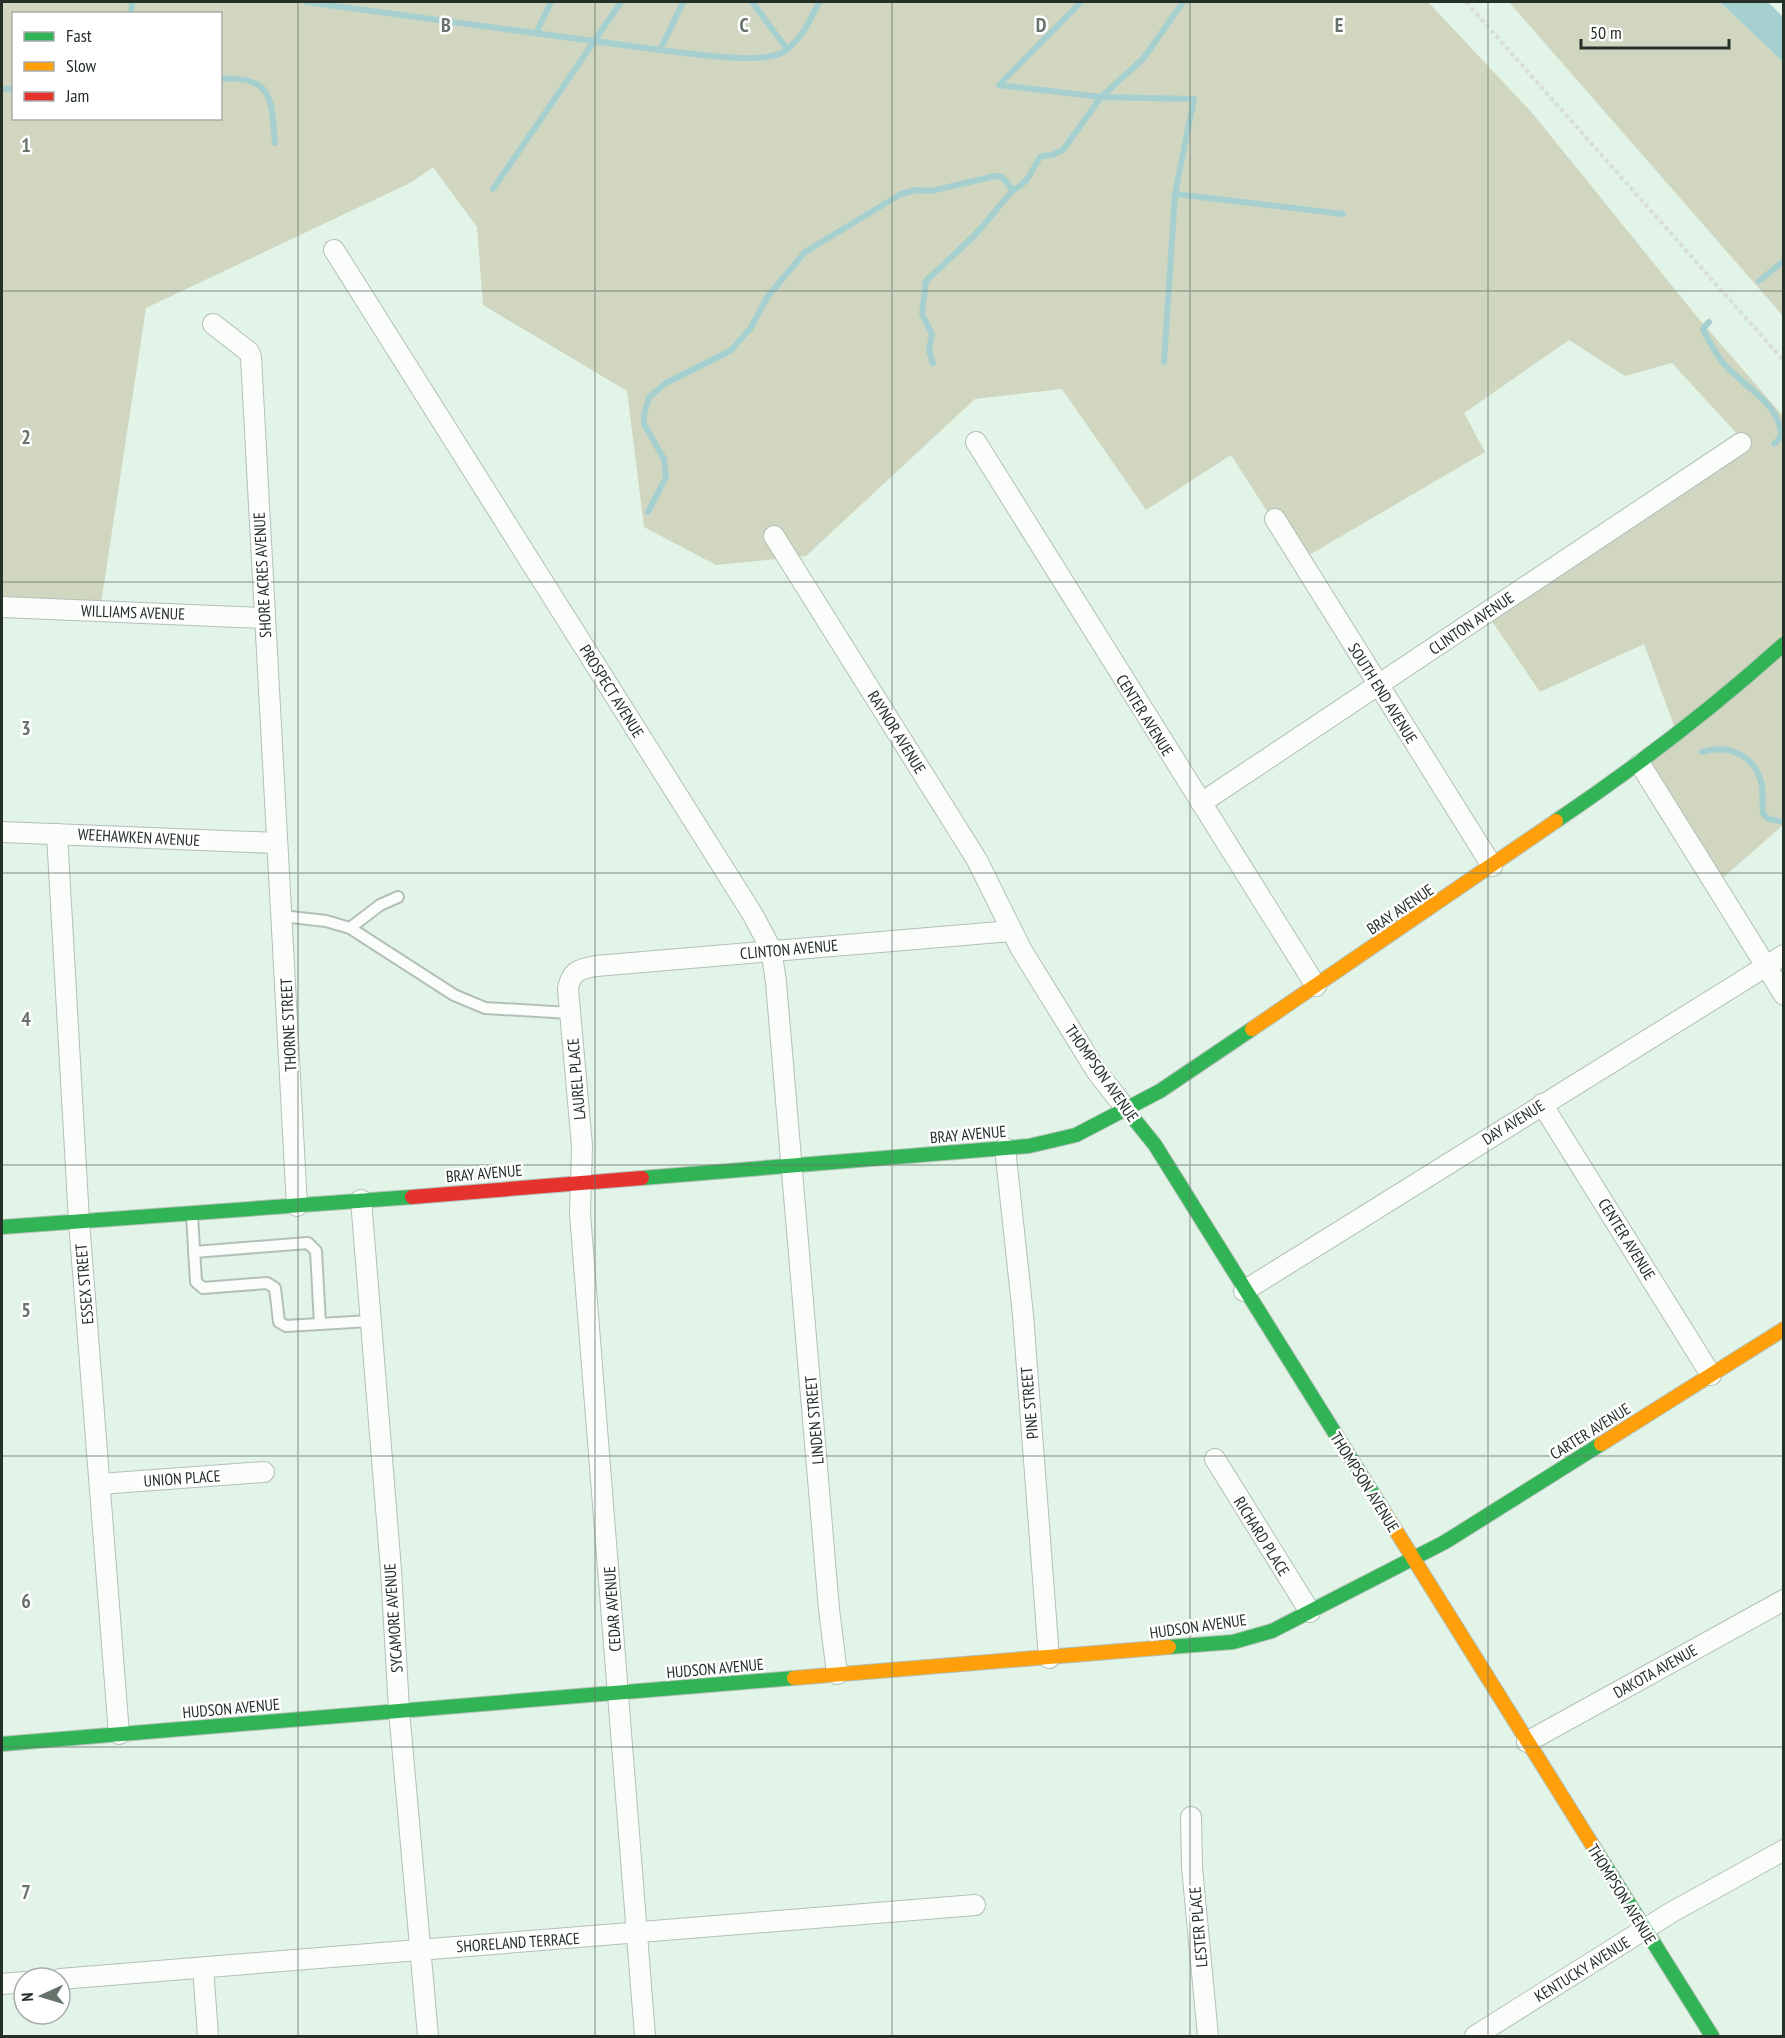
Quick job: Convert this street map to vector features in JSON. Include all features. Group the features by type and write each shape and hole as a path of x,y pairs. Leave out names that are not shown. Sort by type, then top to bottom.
{"street":[{"name":"PROSPECT AVENUE","path":"334,250 753,915 771,950 794,1165"},
{"name":"SHORE ACRES AVENUE","path":"213,324 249,352 251,357 276,843"},
{"name":"CENTER AVENUE","path":"976,442 1316,986"},
{"name":"CLINTON AVENUE","path":"1200,803 1741,443"},
{"name":"SOUTH END AVENUE","path":"1275,519 1492,866"},
{"name":"RAYNOR AVENUE","path":"774,536 977,860 1011,931"},
{"name":"WILLIAMS AVENUE","path":"2,607 264,618"},
{"name":"BRAY AVENUE","path":"2,1227 192,1215 1005,1148 1058,1141 1076,1135 1160,1091 1492,866 1640,764 1721,701 1784,644"},
{"path":"1640,764 1784,995"},
{"name":"WEEHAWKEN AVENUE","path":"2,832 276,843"},
{"name":"ESSEX STREET","path":"57,834 79,1221 119,1734"},
{"name":"THORNE STREET","path":"276,843 297,1206"},
{"name":"CLINTON AVENUE","path":"570,977 578,970 596,966 1011,931"},
{"name":"THOMPSON AVENUE","path":"1011,931 1097,1072 1155,1145 1244,1291 1712,2037"},
{"name":"DAY AVENUE","path":"1244,1291 1784,955"},
{"name":"LAUREL PLACE","path":"570,977 568,989 582,1146 581,1182"},
{"name":"CENTER AVENUE","path":"1542,1104 1711,1375"},
{"name":"PINE STREET","path":"1005,1148 1023,1315 1049,1658"},
{"name":"LINDEN STREET","path":"794,1165 829,1609 837,1674"},
{"name":"CEDAR AVENUE","path":"581,1182 580,1214 645,2037"},
{"name":"SYCAMORE AVENUE","path":"360,1200 399,1710 428,2037"},
{"name":"CARTER AVENUE","path":"1412,1557 1445,1542 1784,1329"},
{"name":"RICHARD PLACE","path":"1215,1459 1310,1612"},
{"name":"UNION PLACE","path":"100,1484 264,1472"},
{"name":"HUDSON AVENUE","path":"2,1743 1233,1642 1272,1631 1412,1557"},
{"name":"DAKOTA AVENUE","path":"1527,1742 1784,1600"},
{"name":"LESTER PLACE","path":"1191,1817 1192,1867 1208,2037"},
{"name":"KENTUCKY AVENUE","path":"1475,2037 1644,1930 1784,1850"},
{"name":"SHORELAND TERRACE","path":"72,1978 975,1905"},
{"path":"203,1968 208,2037"}],"lane":[{"path":"350,928 380,905 398,897"},
{"path":"282,916 326,921 350,928 454,995 485,1008 570,1013"},
{"path":"192,1215 196,1282 203,1288 267,1283 275,1288 279,1322 286,1326 370,1321"},
{"path":"194,1252 308,1243 316,1251 320,1324"}],"path":[{"path":"1466,2 1784,361"}],"green space":[{"path":"2,2 1428,2 1533,114 1694,313 1783,416 1783,825 1717,883 1637,762 1677,734 1644,644 1540,692 1483,608 1739,436 1672,363 1625,376 1569,340 1464,413 1485,452 1299,561 1231,455 1146,510 1062,389 975,399 806,556 716,565 644,527 627,391 483,305 477,227 433,167 412,182 146,308 100,610 2,606"},
{"path":"1509,2 1720,2 1783,62 1783,316"}],"water":[{"path":"1720,2 1768,2 1783,17 1783,62"}],"waterway":[{"path":"131,12 132,2"},
{"path":"306,2 706,56 743,58 760,58 785,51 801,35 819,2"},
{"path":"536,33 551,2"},
{"path":"493,189 621,2"},
{"path":"660,50 683,2"},
{"path":"752,2 787,49"},
{"path":"1081,2 999,85 1101,97 1194,99 1175,194 1164,362"},
{"path":"648,512 666,477 664,459 644,424 649,397 666,383 730,351 750,329 768,296 805,252 901,194 916,190 931,191 995,176 1002,177 1013,190 1019,187 1027,179 1041,156 1052,155 1063,150 1101,97 1143,59 1183,2"},
{"path":"222,79 251,81 266,93 272,114 275,143"},
{"path":"2,89 12,88"},
{"path":"933,363 929,350 932,334 922,314 926,281 975,235 1013,190"},
{"path":"1175,194 1343,214"},
{"path":"1759,281 1784,261"},
{"path":"1709,322 1703,329 1719,358 1769,406 1775,415 1780,426 1781,437 1774,444"},
{"path":"1702,752 1722,750 1740,754 1754,766 1759,775 1762,786 1763,814 1769,819 1784,822"}],"traffic: fast":[{"path":"1556,821 1673,737 1784,644"},
{"path":"642,1178 1029,1146 1076,1135 1160,1091 1252,1029"},
{"path":"1126,1109 1155,1145 1383,1510"},
{"path":"2,1227 412,1197"},
{"path":"1169,1647 1233,1642 1272,1631 1445,1542 1601,1444"},
{"path":"2,1744 794,1678"},
{"path":"1593,1846 1712,2036"}],"traffic: slow":[{"path":"1252,1029 1556,821"},
{"path":"1601,1444 1784,1329"},
{"path":"1383,1510 1593,1846"},
{"path":"794,1678 1169,1647"}],"traffic: jam":[{"path":"412,1197 642,1178"}]}
